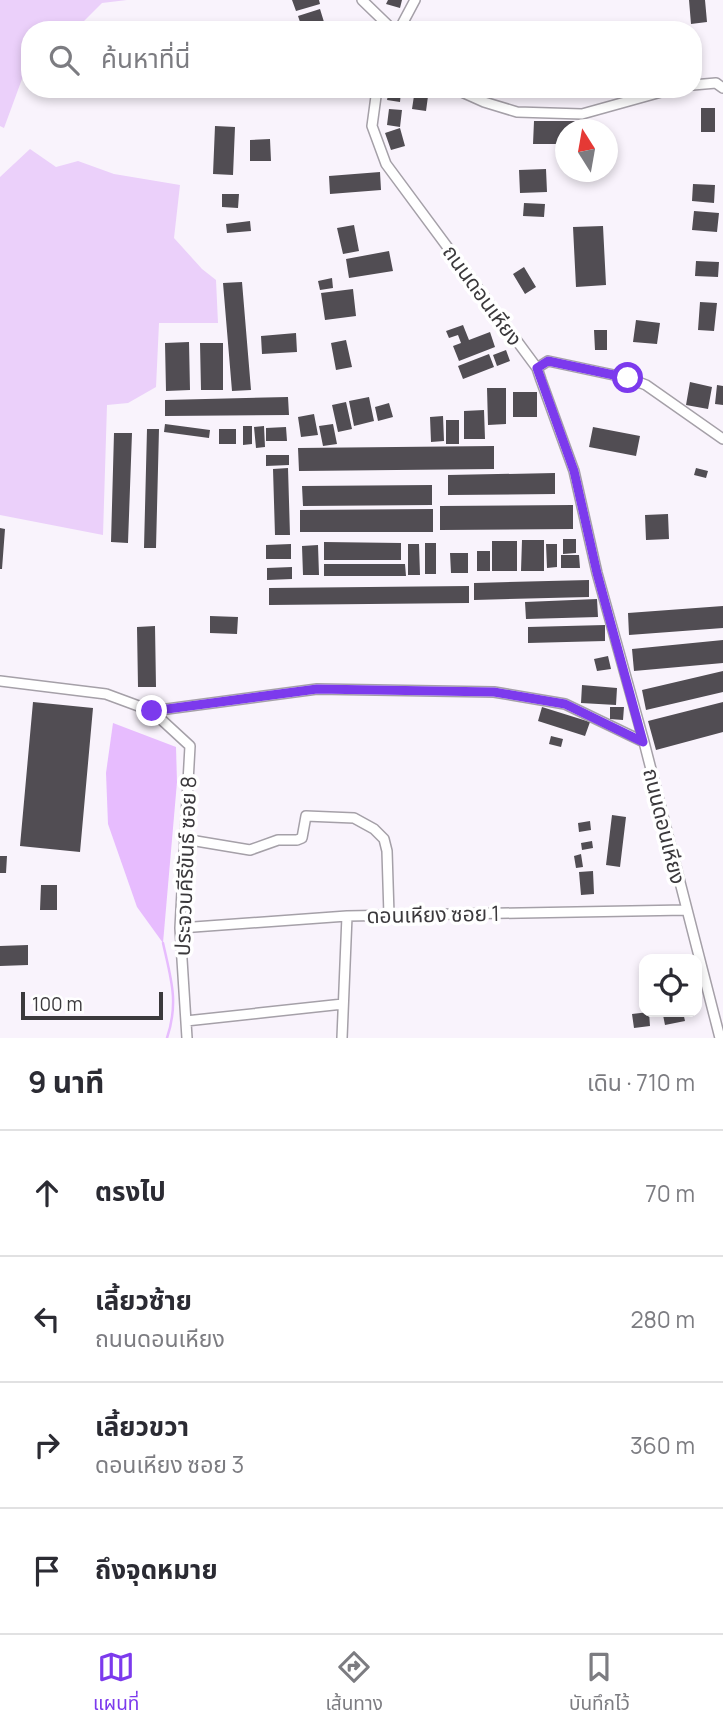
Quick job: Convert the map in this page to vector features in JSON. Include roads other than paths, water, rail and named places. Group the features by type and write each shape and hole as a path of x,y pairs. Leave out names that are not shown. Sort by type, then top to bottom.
{"street":[{"path":"362,0 384,21"},
{"path":"404,21 415,0"},
{"path":"702,84 716,83 723,88"},
{"name":"ถนนดอนเหียง","path":"376,98 372,125 386,164 537,368 574,471 594,563 720,1038"},
{"path":"475,98 517,112 582,114 640,98"},
{"path":"537,368 548,361 628,378 646,385 723,439"},
{"path":"0,681 106,694 152,711 317,689 494,692 565,704 643,742"},
{"name":"ประจวบคีรีขันธ์ ซอย 8","path":"152,711 190,746 180,928 187,1038"},
{"path":"184,839 250,850 278,840 302,838 306,816 354,818 374,829 384,839 387,851 388,915"},
{"name":"ดอนเหียง ซอย 1","path":"180,928 347,916 686,910"},
{"path":"342,1038 347,916"},
{"path":"186,1021 343,1004"}],"waterway":[{"path":"163,943 173,1002 167,1038"}]}
